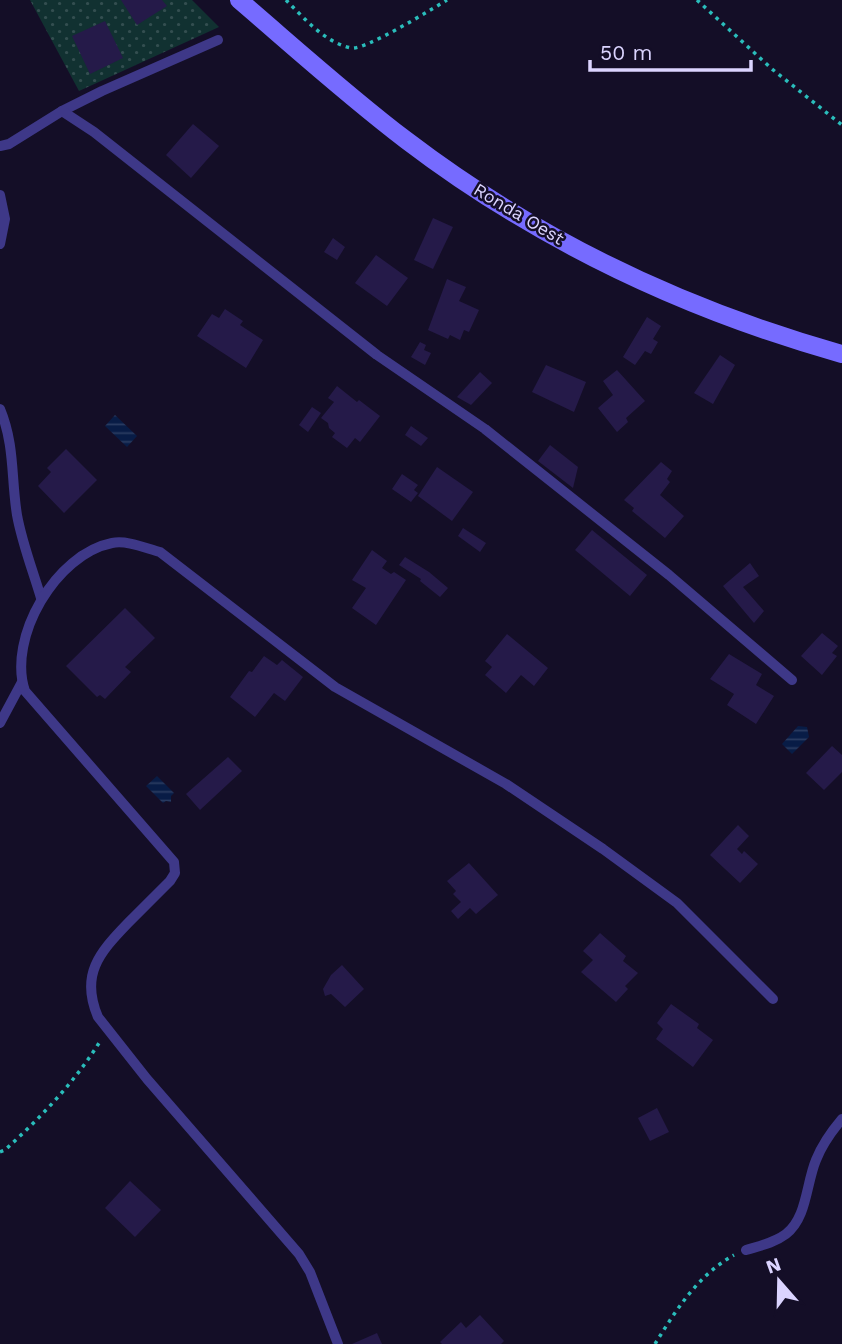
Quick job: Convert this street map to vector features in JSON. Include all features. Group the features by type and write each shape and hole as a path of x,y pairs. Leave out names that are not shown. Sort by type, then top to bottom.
{"main road":[{"name":"Ronda Oest","path":"239,0 407,141 527,221 602,262 673,295 765,331 842,354"}],"lane":[{"path":"0,146 9,144 62,111 102,91 218,40"},
{"path":"62,111 94,132 377,355 496,437 669,575 792,680"},
{"path":"0,195 5,219 0,244"},
{"path":"0,409 12,450 18,518 41,598"},
{"path":"338,1344 310,1272 299,1254 147,1079 97,1017 90,990 96,962 109,942 175,873 174,862 25,691 22,682 22,655 33,616 41,598 58,576 93,550 113,542 160,552 335,687 506,784 603,849 677,903 773,999"},
{"path":"0,723 22,682"},
{"path":"746,1250 777,1239 796,1224 802,1213 816,1161 827,1138 842,1119"}],"path":[{"path":"286,0 319,32 335,43 354,49 368,44 447,0"},
{"path":"697,0 772,69 842,125"},
{"path":"0,1152 34,1123 88,1061 107,1030"},
{"path":"655,1344 684,1299 700,1281 731,1256 746,1250"}],"green space":[{"path":"30,0 192,0 219,27 79,91"}],"water":[{"path":"115,415 137,436 127,447 105,426"},
{"path":"798,726 807,727 809,737 792,754 782,744"},
{"path":"157,776 174,793 171,802 163,803 146,786"}],"building":[{"path":"121,0 162,0 167,6 137,25"},
{"path":"105,21 123,58 90,74 72,36"},
{"path":"193,124 219,146 191,178 166,155"},
{"path":"433,218 453,227 433,269 414,260"},
{"path":"333,238 345,247 337,260 324,252"},
{"path":"376,255 408,278 387,306 355,283"},
{"path":"447,279 466,287 459,301 479,310 469,332 464,330 460,340 450,335 448,339 428,330"},
{"path":"225,309 243,321 240,325 263,340 246,368 197,336 212,314 219,318"},
{"path":"647,317 661,326 653,339 658,342 651,354 645,351 635,365 623,357"},
{"path":"420,342 426,345 424,350 431,353 425,365 411,357"},
{"path":"720,355 735,365 713,404 694,393"},
{"path":"546,365 586,382 574,412 532,392"},
{"path":"617,370 645,401 626,418 628,422 617,432 598,408 613,395 603,381"},
{"path":"480,372 492,383 471,405 457,397"},
{"path":"337,386 380,416 360,442 355,438 347,448 332,437 335,433 321,418 334,402 328,398"},
{"path":"312,407 321,413 308,432 299,425"},
{"path":"411,426 428,438 421,446 405,435"},
{"path":"550,445 578,467 573,488 538,461"},
{"path":"66,449 97,480 64,513 38,486 51,472 47,468"},
{"path":"661,462 672,471 667,479 670,482 660,495 684,516 665,538 632,511 634,508 624,500"},
{"path":"437,467 473,492 452,521 418,496"},
{"path":"402,474 418,485 414,490 418,493 411,502 392,489"},
{"path":"463,528 486,543 480,552 458,536"},
{"path":"592,530 647,575 630,596 575,550"},
{"path":"372,550 387,561 382,568 406,580 376,625 352,608 366,588 352,580"},
{"path":"405,557 448,588 440,597 420,581 421,579 399,565"},
{"path":"750,563 759,576 743,587 764,611 754,623 723,586"},
{"path":"125,608 155,638 125,667 131,672 105,699 100,695 97,697 66,666"},
{"path":"822,633 838,646 832,653 837,656 822,675 801,656"},
{"path":"507,634 548,668 534,686 521,675 506,693 485,675 492,667 485,661"},
{"path":"729,654 762,674 756,685 774,696 756,724 727,705 734,694 710,679"},
{"path":"264,656 277,665 282,660 303,677 285,701 274,693 255,717 230,697"},
{"path":"832,746 842,755 842,772 824,790 806,773"},
{"path":"228,757 242,771 200,810 186,794"},
{"path":"738,825 749,836 737,849 742,854 744,851 758,864 740,883 710,855"},
{"path":"469,863 498,895 476,914 470,908 458,919 451,911 461,902 453,894 456,891 447,881"},
{"path":"600,933 626,956 623,961 638,973 625,986 628,989 616,1002 581,972 593,960 583,951"},
{"path":"342,965 364,989 345,1007 331,994 325,996 323,989 331,975"},
{"path":"671,1004 699,1024 697,1028 713,1040 693,1067 656,1039 663,1029 657,1023"},
{"path":"657,1108 669,1132 650,1141 638,1118"},
{"path":"130,1181 161,1210 135,1237 105,1208"},
{"path":"480,1315 504,1341 501,1344 440,1342 461,1322 466,1328"},
{"path":"377,1333 382,1344 352,1344"}]}
